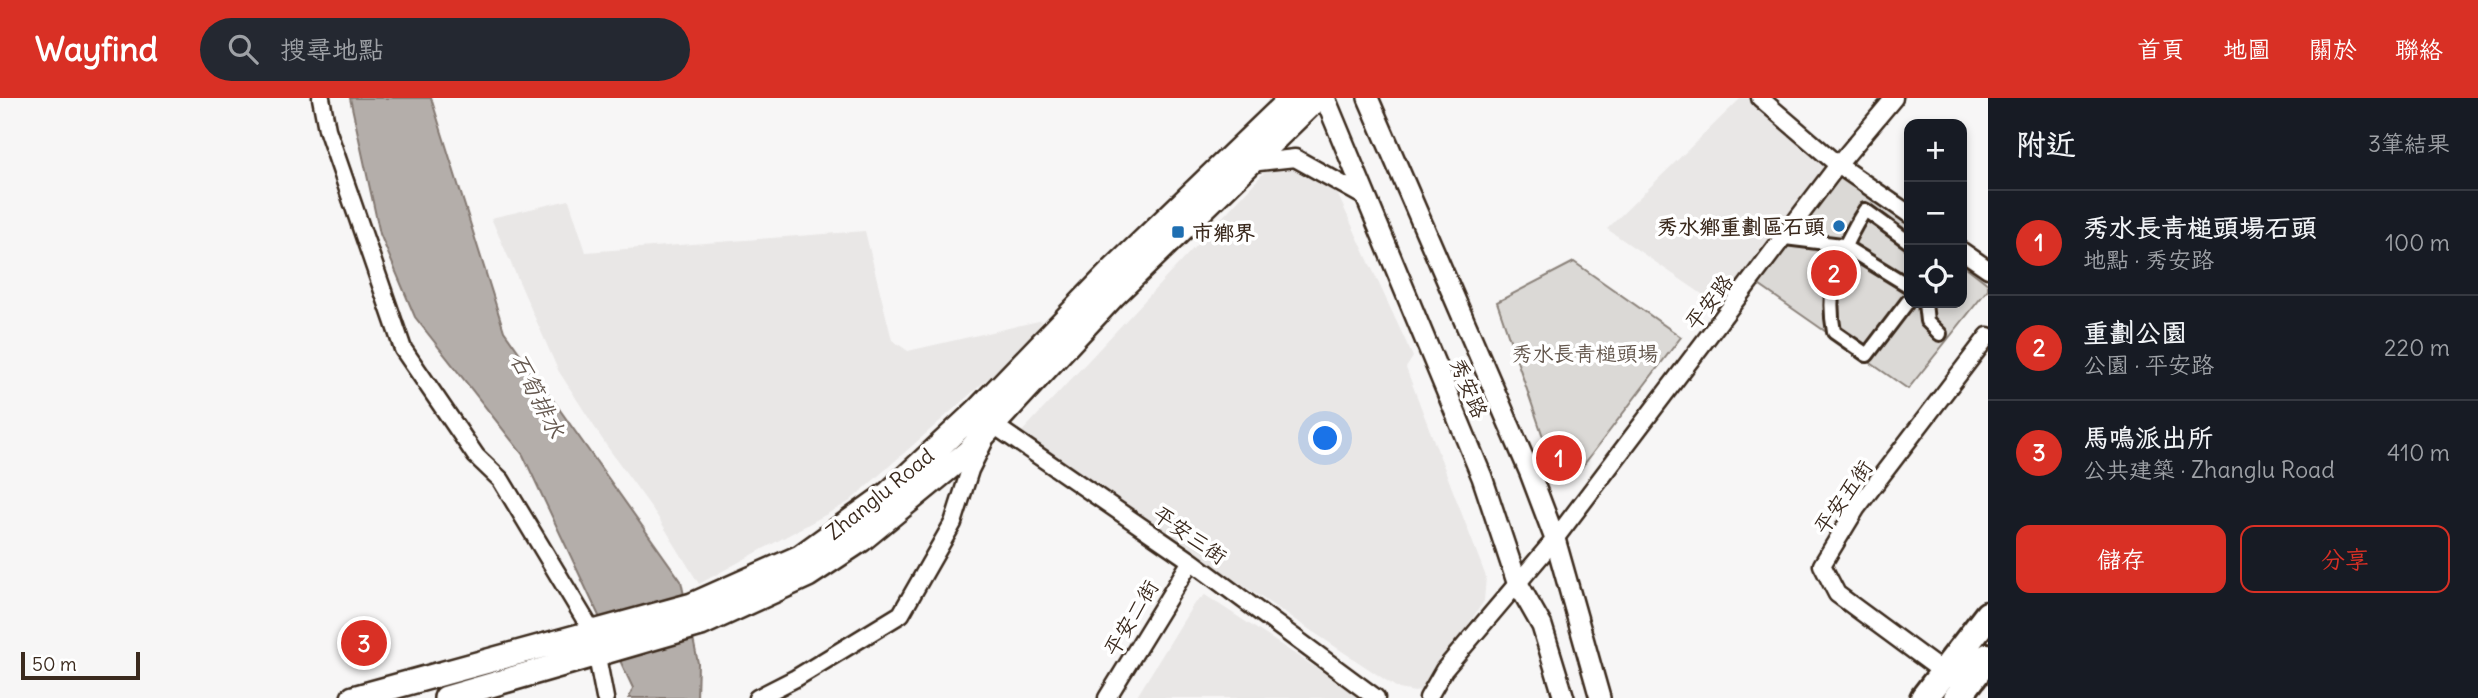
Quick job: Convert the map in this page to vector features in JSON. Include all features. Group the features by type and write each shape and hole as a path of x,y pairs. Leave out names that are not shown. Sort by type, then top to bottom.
{"main road":[{"name":"Zhanglu Road","path":"446,698 682,631 808,575 860,540 967,453 984,419 1110,273 1292,98"},
{"name":"Zhanglu Road","path":"353,698 692,605 800,557 889,493 984,419 1317,98"},
{"path":"1924,698 1988,615"},
{"path":"1960,693 1988,657"}],"street":[{"path":"321,98 327,129 403,349 476,457 501,480 596,630 602,652 605,698"},
{"name":"秀安路","path":"1325,98 1482,477 1517,582 1542,626 1564,698"},
{"name":"秀安路","path":"1368,98 1530,474 1555,539 1601,698"},
{"path":"1760,98 1838,165 1904,211"},
{"name":"平安路","path":"1428,698 1444,670 1555,539 1604,470 1785,238 1838,165 1894,98"},
{"path":"1250,163 1295,158 1365,197"},
{"path":"1904,238 1865,209 1842,245 1829,305 1834,332 1867,355 1904,307"},
{"path":"1785,238 1842,245 1904,283"},
{"path":"1967,254 1988,269"},
{"path":"1926,308 1927,321 1940,334"},
{"name":"平安五街","path":"1960,693 1942,672 1837,594 1822,565 1856,509 1988,336"},
{"path":"757,698 901,614 953,523 984,419"},
{"name":"平安三街","path":"984,419 1191,561 1376,698"},
{"name":"平安二街","path":"1107,698 1191,561"}],"shaded area":[{"path":"1741,98 1751,98 1820,147 1825,157 1823,174 1721,307 1607,229"},
{"path":"1272,164 1304,166 1327,178 1337,193 1413,357 1406,368 1486,577 1484,601 1426,687 1415,692 1399,689 1018,436"},
{"path":"569,200 586,252 865,231 892,340 908,351 1043,320 1021,349 849,502 699,584 656,514 606,445 558,370 491,218"},
{"path":"1205,595 1362,698 1136,698 1193,605"}],"green space":[{"path":"1836,171 1904,221 1904,308 1967,308 1967,268 1988,284 1988,289 1908,389 1753,281"},
{"name":"秀水長青槌頭場","path":"1574,262 1681,337 1579,471 1553,466 1497,302"}],"water":[{"name":"石筍排水","path":"350,98 431,98 504,331 681,581 698,663 697,698 629,698 633,688 523,455 415,317 380,234"}],"place":[{"name":"秀水鄉重劃區石頭","path":"1839,226"},
{"name":"市鄉界","path":"1178,232"},
{"name":"重劃公園","path":"1834,273"},
{"name":"秀水長青槌頭場石頭","path":"1559,458"},
{"name":"馬鳴派出所","path":"364,643"}]}
